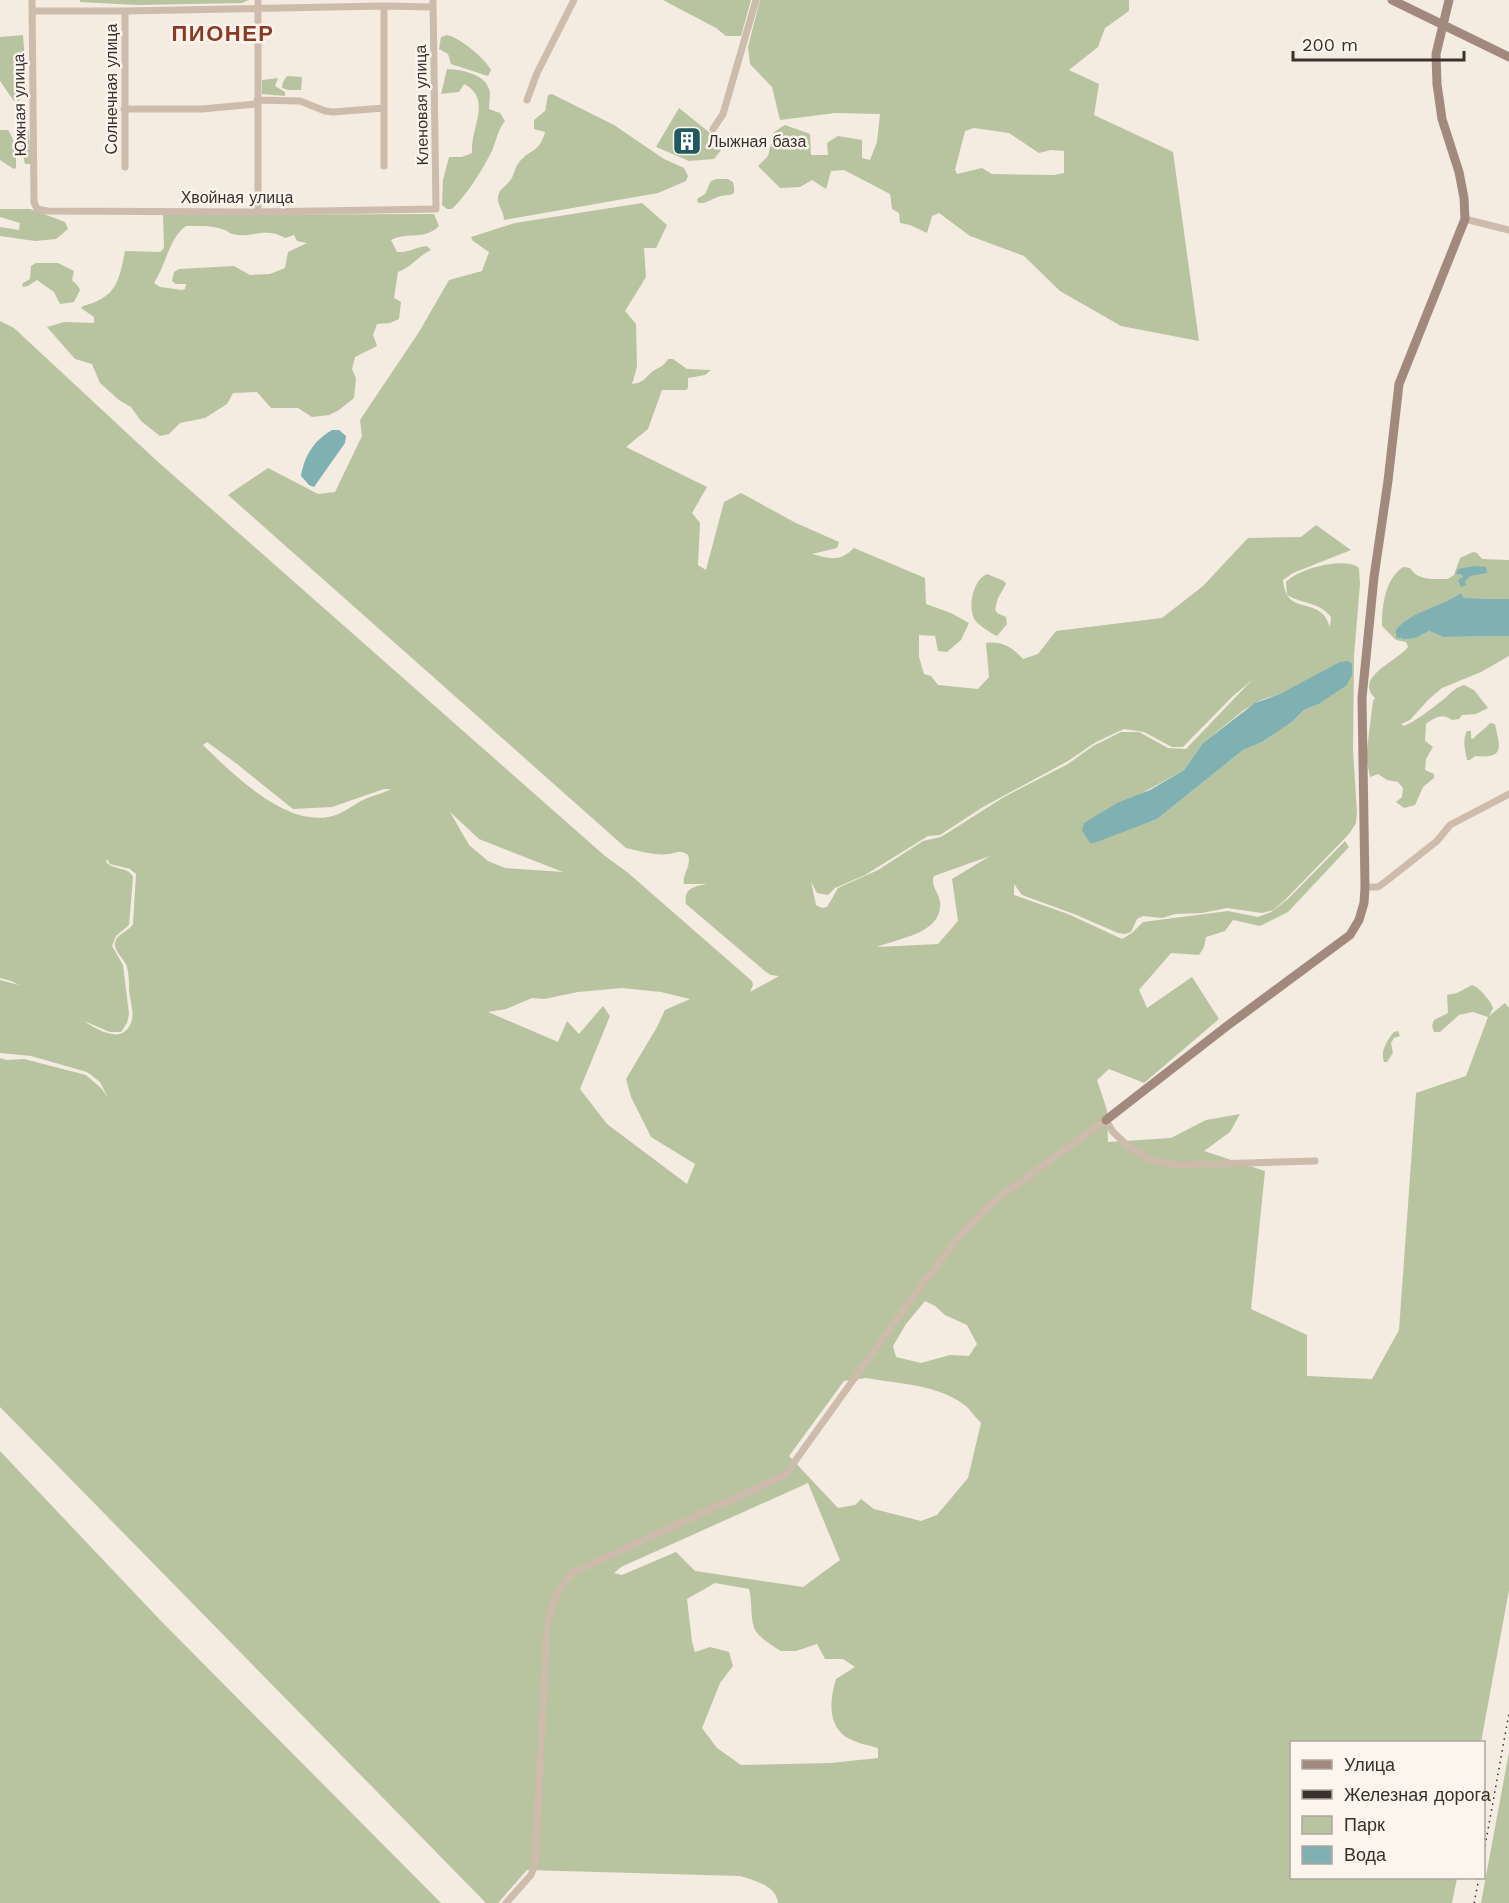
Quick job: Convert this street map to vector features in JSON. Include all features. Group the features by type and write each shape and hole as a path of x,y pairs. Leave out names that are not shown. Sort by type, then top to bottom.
{"street":[{"name":"Южная улица","path":"32,0 34,201 37,209"},
{"path":"258,0 258,212"},
{"path":"527,100 537,73 574,0"},
{"path":"713,129 723,114 756,0"},
{"path":"1392,0 1509,57"},
{"path":"506,1903 531,1875 535,1865 547,1628 551,1608 565,1581 572,1573 785,1474 917,1291 985,1209 1350,935 1359,920 1364,903 1365,887 1362,698 1374,578 1399,384 1465,219 1459,172 1442,119 1437,84 1436,54 1445,25 1449,0"},
{"path":"32,11 258,9 433,4"},
{"name":"Кленовая улица","path":"433,4 436,210"},
{"path":"384,6 384,166"},
{"name":"Солнечная улица","path":"124,167 125,11"},
{"path":"124,109 202,109 257,102 300,101 333,112 384,108"},
{"name":"Хвойная улица","path":"37,209 47,211 258,212 436,210"},
{"path":"1465,219 1509,230"},
{"path":"1365,887 1378,887 1437,841 1450,825 1509,794"},
{"path":"1106,1120 1113,1132 1129,1147 1154,1161 1178,1165 1315,1161"}],"green space":[{"path":"80,0 249,0 242,3 138,5 80,2"},
{"path":"663,0 751,0 741,36 726,36 716,28"},
{"path":"760,0 1129,0 1129,11 1105,28 1098,47 1069,70 1099,84 1094,115 1173,152 1199,341 1121,326 1060,291 1024,256 970,236 939,213 932,216 927,233 900,223 899,213 892,209 890,194 844,170 831,171 826,189 812,180 800,187 780,188 758,166 768,156 774,132 785,125 810,134 811,155 828,155 827,143 838,136 862,140 862,158 870,160 877,142 880,114 835,113 780,120 772,87 750,64 748,47","holes":["974,128 1009,133 1039,153 1051,150 1064,151 1064,173 1054,175 992,174 982,168 957,174 955,170 965,131"]},
{"path":"23,35 27,89 19,101 13,100 0,81 0,37"},
{"path":"447,35 478,54 491,70 488,76 451,64 448,54 439,49 441,37"},
{"path":"447,69 465,72 482,79 490,91 489,109 500,113 505,121 479,174 452,209 447,209 442,205 443,180 449,157 462,157 472,153 479,106 473,90 464,84 459,92 441,94"},
{"path":"287,76 302,77 301,90 282,88"},
{"path":"278,78 275,86 285,92 285,96 262,94 262,80"},
{"path":"552,94 614,125 664,159 684,168 688,176 686,181 658,193 504,220 498,200 499,194 511,180 522,159 537,148 543,139 545,132 534,129 534,120 545,111 548,95"},
{"path":"679,108 725,145 714,159 689,161 656,147"},
{"path":"22,128 28,128 32,164 25,164 20,142"},
{"path":"0,130 8,130 13,138 16,158 14,169 0,160"},
{"path":"728,179 733,182 734,193 705,203 698,203 697,199 705,194 711,181"},
{"path":"642,203 667,225 656,248 644,248 646,277 625,311 636,324 637,367 632,384 642,381 668,359 673,359 687,369 711,370 705,375 688,378 686,390 662,390 648,429 626,447 707,487 692,513 700,523 698,565 706,570 724,502 741,493 796,523 839,542 837,548 812,554 834,558 844,556 854,548 925,578 926,604 951,613 969,623 961,640 947,652 938,651 935,636 919,635 919,657 924,674 931,676 938,685 978,689 989,677 986,643 1006,646 1023,659 1038,654 1056,631 1162,618 1203,586 1248,538 1301,537 1316,525 1351,550 1293,573 1283,580 1287,594 1286,582 1292,577 1310,569 1343,563 1359,568 1360,584 1354,656 1353,750 1356,823 1349,834 1285,900 1273,910 1262,913 1227,908 1202,913 1175,914 1162,918 1143,916 1137,919 1131,932 1125,934 1022,895 1014,884 1014,895 1068,914 1122,939 1132,933 1143,922 1228,911 1258,917 1271,912 1288,899 1345,841 1349,847 1288,912 1260,926 1233,920 1225,931 1206,937 1199,955 1171,953 1139,990 1147,1008 1192,977 1219,1019 1144,1083 1109,1069 1097,1080 1107,1110 1108,1142 1171,1138 1206,1120 1240,1114 1230,1132 1204,1151 1265,1171 1251,1309 1307,1335 1307,1376 1372,1379 1399,1330 1416,1093 1466,1076 1488,1017 1473,1012 1459,1015 1440,1032 1434,1032 1432,1026 1434,1020 1448,1013 1447,995 1457,993 1472,985 1481,991 1492,1005 1489,1016 1505,1003 1509,1008 1509,1590 1481,1741 1290,1741 1290,1879 1457,1879 1452,1903 778,1903 769,1888 740,1876 527,1870 498,1903 486,1903 0,1407 0,1058 24,1059 86,1075 101,1088 108,1098 100,1082 87,1072 31,1056 0,1053 0,980 19,985 0,978 0,321 14,328 157,461 605,856 627,872 752,981 750,992 779,976 766,972 686,904 688,891 708,884 684,884 689,863 688,855 683,852 653,854 626,848 228,495 268,468 318,494 335,492 362,436 360,420 419,332 449,280 482,271 489,252 471,237 515,223","holes":["1288,595 1322,608 1331,617 1330,627 1319,611 1297,603","1252,680 1186,749 1168,748 1139,732 1121,732 1093,746 1068,764 1004,797 941,837 923,841 878,870 838,888 827,907 822,908 816,905 811,882 817,893 828,895 835,888 865,875 928,836 940,835 983,807 1068,761 1096,742 1124,729 1144,732 1172,747 1183,747","1346,686 1319,704 1304,710 1292,722 1262,742 1243,750 1157,819 1090,843 1135,797 1184,770 1203,743 1244,710 1261,700 1280,694","207,742 293,809 332,807 384,789 391,789 365,799 337,814 328,817 311,817 294,813 260,795 203,745","450,812 479,839 563,872 505,868 488,861 469,845","990,856 952,879 958,921 938,944 877,947 918,933 934,921 939,913 940,902 934,886 934,876","107,859 110,864 130,869 136,874 133,924 118,937 115,943 127,967 132,1019 127,1030 116,1034 109,1034 84,1021 110,1032 121,1032 127,1023 129,1014 123,965 112,946 116,936 129,925 133,877 128,871 113,867 106,862","622,988 661,992 690,999 665,1010 626,1079 631,1097 651,1137 695,1164 687,1184 607,1124 580,1089 610,1016 603,1006 579,1034 567,1021 558,1042 488,1012 506,1009 532,998 544,999 578,992","925,1301 945,1315 967,1325 977,1344 969,1356 950,1355 921,1363 896,1357 893,1346 906,1324","866,1378 931,1389 966,1406 981,1423 968,1478 937,1515 921,1521 874,1509 861,1499 855,1505 838,1508 789,1456 844,1381","808,1483 840,1560 803,1587 695,1571 676,1552 622,1575 614,1573 621,1567","715,1583 749,1589 755,1628 765,1640 781,1651 796,1651 817,1644 825,1659 843,1659 855,1667 836,1679 832,1694 833,1718 840,1732 846,1737 878,1748 878,1758 831,1763 741,1765 717,1748 702,1728 720,1683 733,1666 729,1652 710,1647 695,1652 687,1599"]},
{"path":"0,209 30,209 65,222 68,229 56,239 35,241 0,236 0,227 19,230 20,223 0,217"},
{"path":"434,214 439,226 422,235 397,237 391,240 397,252 427,246 431,250 398,272 394,298 401,302 399,319 390,323 377,324 373,335 377,346 355,357 352,369 356,378 354,398 339,410 329,415 312,417 298,408 271,408 257,392 233,393 227,404 205,418 180,423 169,434 160,436 141,421 131,407 119,400 100,383 92,364 75,359 47,327 64,322 94,323 94,317 81,308 110,293 121,271 125,251 160,252 164,248 163,215","holes":["186,226 216,227 240,235 271,233 285,238 294,235 297,241 307,243 288,252 285,268 270,274 250,275 234,266 179,269 174,272 172,281 176,284 186,284 185,289 160,287 154,283 176,237"]},
{"path":"36,263 58,263 74,271 72,280 80,290 74,302 60,304 54,292 37,280 22,287 23,283 30,279 31,266"},
{"path":"1473,552 1482,559 1509,560 1509,599 1464,598 1461,593 1449,602 1436,606 1395,635 1401,639 1422,635 1429,631 1443,637 1509,636 1509,656 1481,672 1442,688 1410,720 1401,724 1404,726 1414,721 1455,689 1464,685 1474,690 1488,708 1476,714 1462,715 1459,719 1439,717 1426,724 1425,741 1433,747 1426,759 1425,770 1434,774 1434,778 1423,787 1415,805 1404,808 1396,802 1402,797 1403,788 1398,782 1387,780 1378,774 1370,777 1366,757 1375,698 1369,683 1373,676 1408,647 1406,642 1396,640 1382,626 1388,586 1392,578 1403,567 1410,568 1422,577 1448,579 1454,575 1460,558"},
{"path":"987,574 1006,584 995,609 997,613 1006,617 1007,624 997,636 976,622 973,615 972,601 975,588 982,577"},
{"path":"1490,723 1495,724 1499,744 1496,753 1475,756 1467,760 1464,742 1467,731 1471,731 1473,739"},
{"path":"1398,1031 1400,1036 1394,1038 1391,1043 1393,1053 1387,1062 1384,1062 1385,1046 1394,1032"},
{"path":"0,1451 161,1621 441,1903 0,1903"},
{"path":"1509,1752 1509,1903 1481,1903"}],"water":[{"path":"332,430 339,430 346,436 345,443 314,487 301,476 303,468 311,449"},
{"path":"1486,567 1487,573 1470,576 1465,581 1466,585 1461,587 1458,580 1463,577 1461,574 1456,574 1458,569"},
{"path":"1461,593 1464,598 1509,599 1509,636 1443,637 1429,631 1413,638 1396,637 1396,630 1410,618"},
{"path":"1348,661 1352,664 1352,675 1346,686 1319,704 1304,710 1292,722 1262,742 1243,750 1157,819 1090,843 1082,830 1084,823 1117,803 1150,790 1184,770 1203,743 1255,703 1280,694 1340,662"}],"railway":[{"path":"1485,1846 1509,1713"},
{"path":"1474,1903 1479,1879"}],"place":[{"name":"Лыжная база","path":"687,141"}],"district":[{"name":"ПИОНЕР","path":"223,33"}]}
